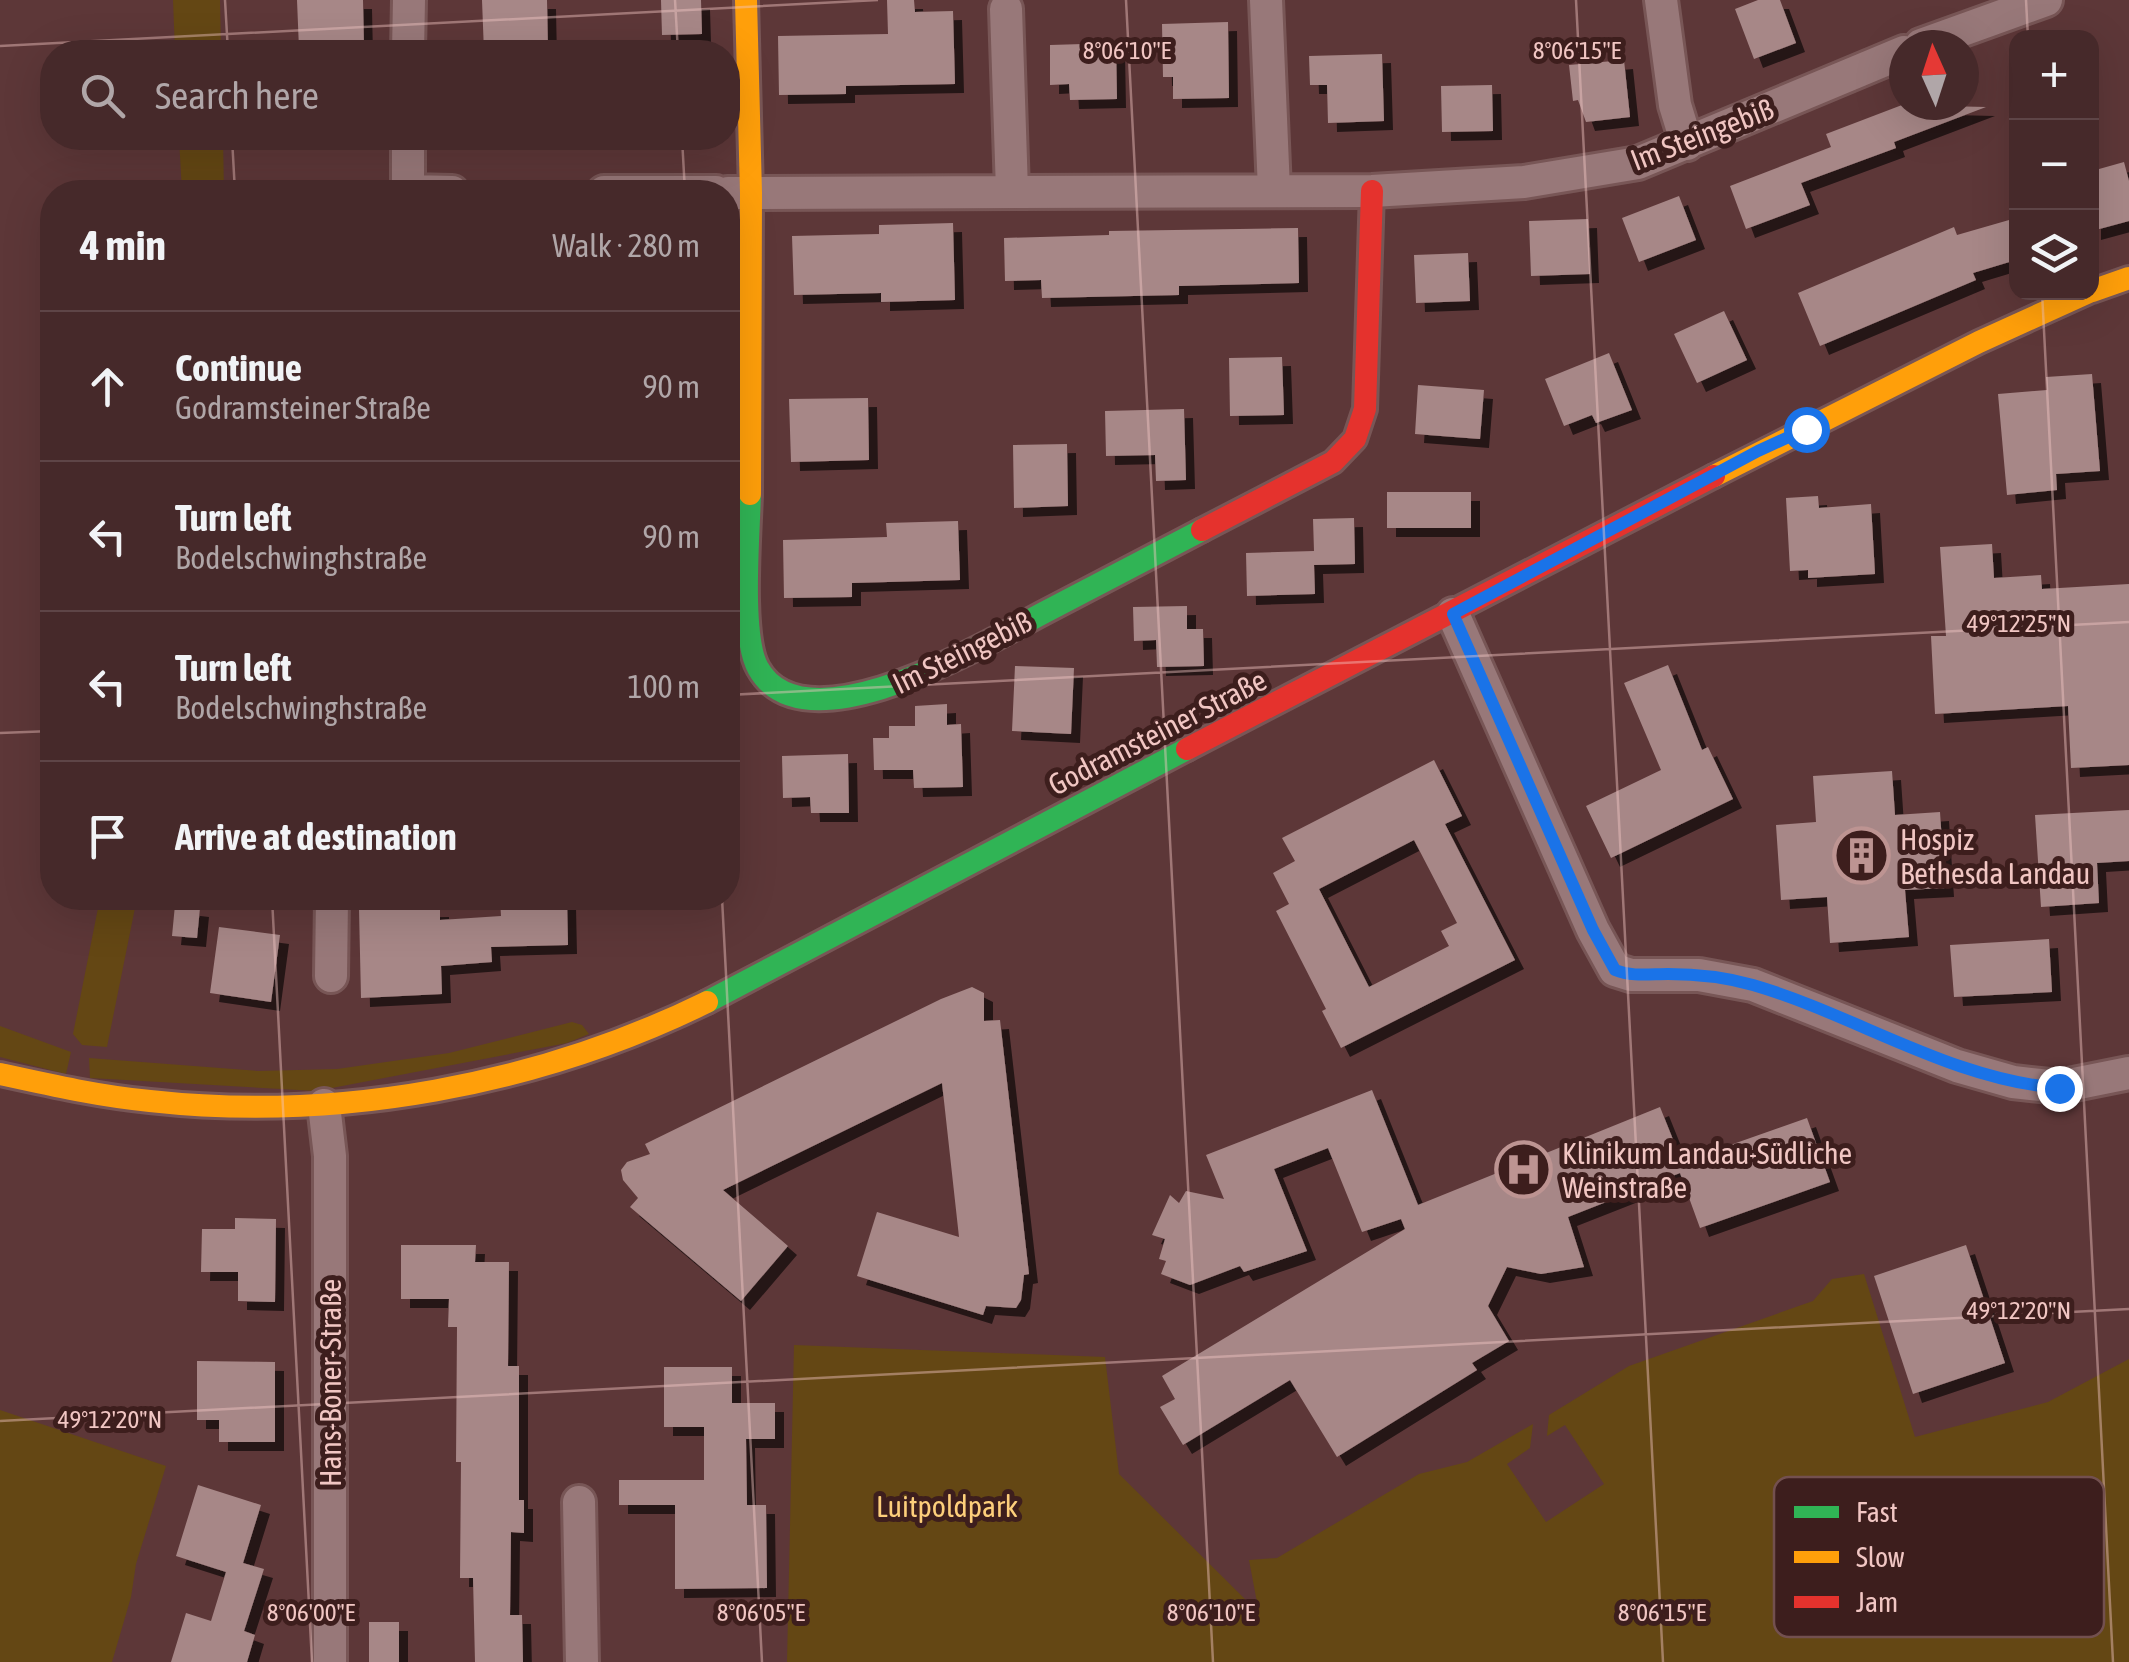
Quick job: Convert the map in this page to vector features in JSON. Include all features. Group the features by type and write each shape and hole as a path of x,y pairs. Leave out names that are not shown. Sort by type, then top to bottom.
{"street":[{"path":"408,0 408,40"},
{"path":"739,180 746,0"},
{"path":"1266,0 1274,190"},
{"path":"1661,0 1674,105 1687,144"},
{"path":"1962,30 2046,0"},
{"path":"1006,9 1012,191"},
{"name":"Im Steingebiß","path":"740,193 1372,190 1490,185 1638,163 1889,58"},
{"path":"408,150 408,180"},
{"name":"Im Steingebiß","path":"740,233 750,636 760,673 768,681 816,698 889,690 923,675 1348,451 1358,440 1365,409 1372,190"},
{"name":"Godramsteiner Straße","path":"2099,289 2129,278"},
{"name":"Godramsteiner Straße","path":"0,1074 112,1096 217,1105 324,1105 494,1078 610,1043 758,975 1758,451 2072,300"},
{"path":"1453,614 1610,966 1623,973 1699,975 1753,985 1957,1066 2014,1082 2059,1088 2129,1074"},
{"path":"331,976 332,910"},
{"name":"Hans-Boner-Straße","path":"324,1105 330,1156 330,1662"},
{"path":"579,1502 582,1662"}],"green space":[{"path":"173,0 220,0 221,40 175,40"},
{"path":"180,150 223,150 224,180 181,180"},
{"path":"98,910 135,910 107,1047 82,1045 73,1034"},
{"path":"572,1022 582,1025 589,1034 567,1043 316,1091 90,1078 89,1058 258,1071 337,1069 449,1053"},
{"path":"0,1026 71,1052 66,1074 0,1057"},
{"name":"Luitpoldpark","path":"1864,1274 1915,1437 2048,1402 2129,1359 2129,1662 787,1662 794,1345 1105,1357 1119,1474 1259,1613 1249,1560 1277,1558 1419,1474 1467,1462 1533,1424 1530,1448 1507,1464 1546,1522 1604,1484 1565,1425 1547,1436 1549,1415 1629,1366 1813,1301 1832,1279"},
{"path":"0,1410 166,1466 112,1662 0,1662"}],"building":[{"path":"297,0 363,0 364,40 299,40"},
{"path":"482,0 547,0 548,40 484,40"},
{"path":"661,0 701,0 702,34 662,35"},
{"path":"887,0 914,0 915,12 953,11 955,84 846,86 846,94 779,95 778,36 888,34"},
{"path":"1758,0 1780,0 1796,43 1754,59 1735,9"},
{"path":"1228,22 1229,98 1173,99 1173,77 1163,77 1162,24"},
{"path":"1116,43 1117,99 1070,100 1069,84 1050,85 1050,45"},
{"path":"1382,54 1384,121 1328,123 1327,85 1310,85 1309,56"},
{"path":"1624,60 1630,117 1586,122 1578,100 1573,101 1569,65"},
{"path":"1492,85 1493,131 1442,132 1441,86"},
{"path":"1889,110 1889,120 1952,120 1894,142 1896,148 1801,183 1810,205 1746,229 1730,186 1831,147 1826,134"},
{"path":"2124,162 2129,181 2129,221 2099,229 2099,210 2099,169"},
{"path":"1679,196 1696,240 1639,262 1622,218"},
{"path":"1588,219 1590,274 1531,276 1529,221"},
{"path":"2009,220 2009,262 1973,273 1976,280 1820,346 1798,293 1954,227 1957,235"},
{"path":"953,223 955,300 881,302 881,293 794,295 792,236 879,234 879,225"},
{"path":"1298,228 1299,283 1179,286 1179,295 1042,298 1041,280 1005,281 1004,238 1109,235 1109,231"},
{"path":"1468,253 1470,301 1416,303 1414,255"},
{"path":"1724,311 1747,360 1697,383 1674,334"},
{"path":"1609,353 1632,410 1596,423 1592,415 1564,426 1545,379"},
{"path":"1282,357 1284,415 1230,416 1229,358"},
{"path":"2092,374 2100,471 2056,474 2057,490 2007,495 1998,394 2047,390 2046,377"},
{"path":"1418,385 1484,390 1480,439 1415,434"},
{"path":"868,398 869,460 791,462 789,399"},
{"path":"1184,409 1186,480 1156,481 1155,455 1106,456 1105,411"},
{"path":"1067,444 1068,506 1014,508 1013,445"},
{"path":"1387,492 1471,492 1471,528 1387,528"},
{"path":"1818,496 1819,508 1871,504 1875,574 1808,578 1808,570 1790,571 1786,498"},
{"path":"1354,518 1355,564 1314,565 1315,594 1247,596 1246,553 1314,551 1313,519"},
{"path":"958,521 960,580 852,583 852,597 784,598 783,540 887,537 886,523"},
{"path":"1992,544 1994,578 2041,575 2042,589 2129,584 2129,765 2071,768 2068,706 1935,714 1931,636 1946,636 1940,547"},
{"path":"1187,606 1187,629 1203,629 1204,666 1157,667 1156,640 1134,641 1133,607"},
{"path":"1668,665 1702,750 1708,747 1733,799 1611,858 1586,806 1661,770 1624,683"},
{"path":"1015,666 1074,668 1071,734 1012,731"},
{"path":"947,704 947,725 961,724 963,787 914,788 913,770 874,770 873,738 889,738 889,726 915,726 915,706"},
{"path":"848,754 849,813 811,813 810,797 783,798 782,756"},
{"path":"1434,760 1462,816 1445,824 1515,960 1341,1048 1322,1011 1326,1009 1276,911 1289,904 1273,873 1295,861 1282,838","holes":["1414,840 1457,923 1441,931 1449,946 1369,987 1319,889"]},
{"name":"Hospiz Bethesda Landau","path":"1892,771 1895,815 1940,812 1945,888 1905,890 1909,937 1830,943 1827,897 1781,900 1776,825 1816,822 1813,776"},
{"path":"2129,810 2129,861 2097,863 2099,903 2041,907 2035,815"},
{"path":"175,910 200,910 197,938 172,936"},
{"path":"359,910 440,910 440,920 501,916 501,910 567,910 568,945 491,947 492,962 441,966 442,994 361,998"},
{"path":"219,927 280,935 271,1002 210,993"},
{"path":"2049,939 2052,992 1954,997 1950,945"},
{"path":"972,987 984,993 984,1021 1000,1020 1029,1274 1024,1275 1016,1308 986,1306 983,1315 857,1276 877,1212 959,1237 942,1083 723,1190 788,1246 741,1301 630,1207 638,1198 623,1180 621,1170 627,1162 650,1154 645,1144"},
{"path":"1372,1090 1418,1205 1660,1107 1682,1162 1807,1118 1830,1182 1700,1228 1680,1173 1568,1217 1584,1267 1541,1274 1507,1267 1488,1306 1509,1341 1472,1363 1477,1370 1337,1457 1290,1380 1183,1445 1160,1407 1175,1399 1162,1376 1405,1229 1401,1219 1362,1232 1328,1148 1274,1169 1307,1251 1244,1272 1240,1266 1190,1285 1161,1274 1166,1261 1159,1259 1165,1239 1152,1235 1170,1195 1179,1203 1186,1191 1224,1199 1206,1155"},
{"path":"235,1218 276,1219 275,1302 238,1301 238,1272 201,1272 202,1229 235,1229"},
{"path":"401,1245 476,1245 475,1262 509,1262 508,1366 519,1366 519,1500 524,1500 524,1533 511,1532 510,1615 522,1615 523,1662 475,1662 473,1578 460,1578 457,1327 448,1327 449,1299 401,1299"},
{"path":"1966,1245 2005,1363 1913,1394 1874,1276"},
{"path":"197,1361 275,1362 275,1442 219,1442 219,1420 197,1420"},
{"path":"664,1367 732,1367 732,1403 775,1403 775,1439 746,1439 747,1505 766,1505 767,1588 675,1589 675,1505 619,1505 619,1480 704,1480 704,1427 664,1427"},
{"path":"198,1485 261,1505 243,1563 264,1569 244,1631 255,1635 247,1662 171,1662 186,1613 211,1621 226,1572 176,1556"},
{"path":"369,1622 399,1622 399,1662 369,1662"}],"traffic: fast":[{"path":"750,494 747,584 752,653 758,668 782,691 815,699 855,695 943,664 1202,530"},
{"path":"707,1002 1187,749"}],"traffic: slow":[{"path":"746,0 751,193 750,494"},
{"path":"2099,289 2129,278"},
{"path":"1714,476 1979,342 2071,300"},
{"path":"0,1074 150,1101 221,1106 364,1101 506,1075 642,1031 707,1002"}],"traffic: jam":[{"path":"1202,530 1333,462 1355,439 1365,409 1372,191"},
{"path":"1187,749 1714,476"}],"place":[{"name":"Hospiz Bethesda Landau","path":"1861,856"},
{"name":"Klinikum Landau-Südliche Weinstraße","path":"1523,1170"}],"route":[{"path":"1806,429 1453,614 1593,930 1615,970 1631,975 1727,978 1792,998 1957,1066 2014,1082 2059,1088"}]}
